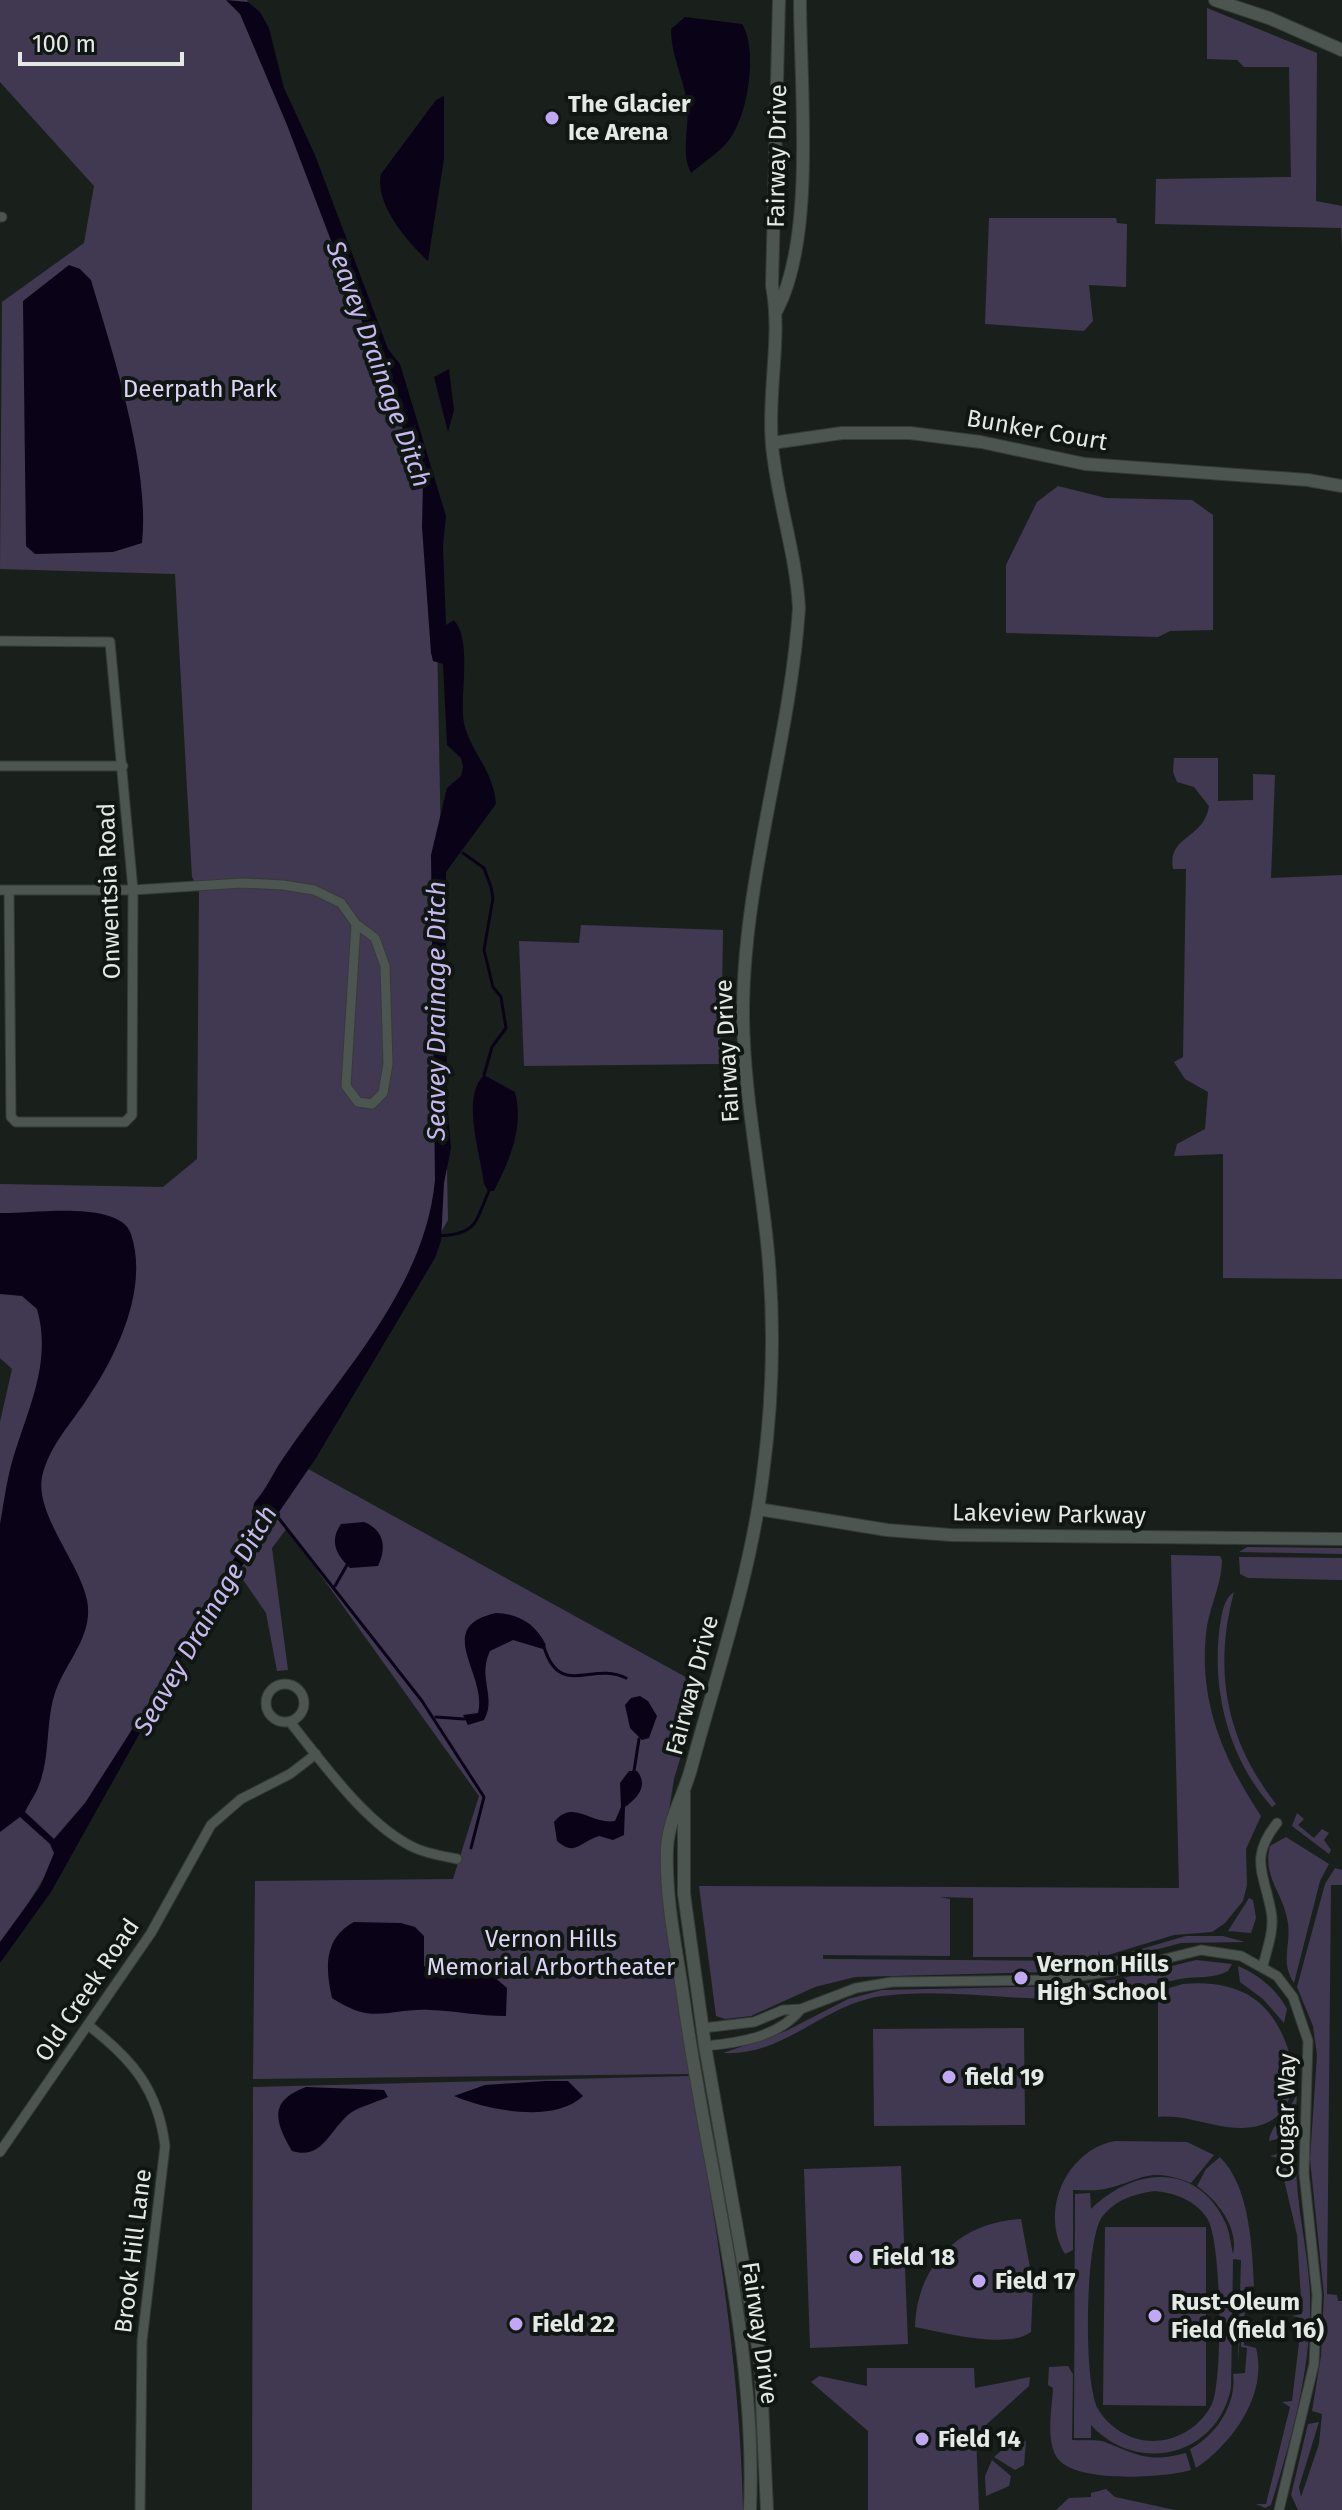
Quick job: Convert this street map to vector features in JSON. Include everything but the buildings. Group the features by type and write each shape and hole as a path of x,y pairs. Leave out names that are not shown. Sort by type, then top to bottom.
{"main road":[{"name":"Fairway Drive","path":"750,2510 751,2440 746,2373 690,2047 667,1871 670,1821 684,1786 734,1617 758,1509 768,1432 771,1305 768,1245 746,1070 743,1011 754,892 799,608 797,569 772,443 770,405 777,310 772,286 779,0"},
{"name":"Fairway Drive","path":"777,310 788,288 801,222 800,0"},
{"path":"1215,0 1269,18 1342,50"},
{"name":"Bunker Court","path":"772,443 842,433 910,433 981,442 1085,464 1168,467 1342,486"},
{"name":"Lakeview Parkway","path":"758,1509 887,1530 951,1535 1342,1539"},
{"name":"Fairway Drive","path":"684,1786 684,1894 705,2046 760,2359 767,2510"}],"street":[{"name":"Onwentsia Road","path":"0,641 110,642 115,667 133,890 132,1115 122,1123 16,1122 9,1105 5,890"},
{"path":"0,766 123,766"},
{"path":"5,890 133,890 244,883 314,890 341,903 356,924 375,938 385,966 388,1064 383,1093 372,1104 358,1102 346,1086 356,924"},
{"path":"290,1722 303,1710 303,1697 289,1684 277,1686 267,1694 267,1712 276,1721 290,1722 376,1821 416,1849 457,1859"},
{"name":"Old Creek Road","path":"0,2152 151,1933 197,1845 211,1825 241,1799 290,1774 316,1754"},
{"path":"1263,1966 1272,1930 1271,1911 1259,1862 1265,1837 1277,1823"},
{"name":"Cougar Way","path":"703,2028 737,2026 783,2010 801,2009 856,1988 892,1982 1054,1980 1120,1970 1201,1950 1225,1952 1263,1966 1293,1997 1308,2041 1304,2173 1317,2295 1314,2364 1279,2510"},
{"name":"Cougar Way","path":"705,2046 767,2034 790,2024 801,2009"},
{"name":"Brook Hill Lane","path":"88,2025 118,2048 142,2075 162,2121 165,2146 142,2341 140,2510"}],"green space":[{"name":"Deerpath Park","path":"0,0 247,0 434,476 448,1220 371,1356 299,1464 702,1686 674,1779 663,1848 690,2074 253,2079 255,1881 453,1879 479,1796 287,1528 272,1548 288,1670 277,1671 266,1613 235,1568 0,1949 0,1422 12,1369 0,1358 0,1184 163,1187 197,1159 199,889 192,877 175,574 0,569 2,302 84,243 94,186 0,82"},
{"path":"1207,8 1317,53 1316,201 1342,206 1342,247 1341,228 1155,224 1156,179 1291,177 1289,67 1244,67 1237,60 1207,59"},
{"path":"989,218 1116,218 1117,223 1127,224 1126,287 1089,285 1093,321 1084,331 985,324"},
{"path":"1058,486 1106,498 1192,500 1213,515 1213,630 1170,631 1158,637 1006,633 1006,565 1037,502"},
{"path":"1174,758 1218,758 1218,801 1253,800 1253,774 1275,775 1271,878 1342,875 1342,1279 1223,1278 1223,1154 1174,1156 1177,1144 1205,1129 1208,1092 1185,1079 1174,1062 1183,1057 1186,869 1173,869 1173,858 1180,843 1206,817 1209,806 1194,787 1177,782 1173,772"},
{"path":"581,925 723,930 721,1064 524,1066 519,941 579,943"},
{"path":"1247,1547 1342,1548 1342,1554 1239,1552"},
{"path":"1171,1555 1220,1556 1222,1560 1207,1626 1205,1652 1209,1702 1224,1749 1261,1816 1246,1849 1247,1885 1243,1901 1225,1923 1212,1932 1174,1935 1108,1955 1100,1956 1099,1950 1098,1957 973,1957 973,1898 940,1897 950,1899 950,1956 823,1955 823,1959 1100,1961 1186,1936 1223,1936 1245,1942 1181,1943 1121,1959 1050,1972 855,1977 815,1987 751,2016 725,2019 716,2016 699,1886 1179,1888"},
{"path":"1239,1557 1342,1558 1342,1580 1248,1578 1240,1574"},
{"path":"1234,1592 1225,1649 1228,1703 1245,1755 1276,1804 1272,1807 1244,1767 1226,1722 1221,1698 1218,1674 1220,1625 1226,1602"},
{"path":"1297,1813 1304,1819 1298,1825 1314,1838 1322,1829 1329,1833 1324,1840 1331,1850 1329,1854 1292,1826"},
{"path":"1286,1837 1329,1864 1320,1881 1294,1983 1287,1961 1289,1931 1286,1912 1271,1877 1268,1857 1270,1846"},
{"path":"1335,1868 1342,1870 1342,1885 1331,1885 1327,2294 1337,2295 1338,2301 1342,2301 1342,2510 1298,2510 1291,2495 1308,2424 1319,2422 1299,2487 1301,2497 1319,2444 1322,2414 1312,2411 1321,2356 1324,2295 1310,2159 1317,2055 1313,2026 1297,1987 1325,1884"},
{"path":"1249,1898 1253,1900 1256,1918 1251,1933 1228,1931"},
{"path":"1196,1960 1232,1964 1228,1971 1217,1975 1081,1998 928,1993 882,1996 840,2009 766,2047 723,2053 786,2031 848,1999 882,1990 1068,1986 1123,1978"},
{"path":"1238,1966 1260,1978 1278,1995 1287,2009 1284,2023 1263,1999 1240,1982"},
{"path":"1183,1984 1210,1984 1245,1993 1266,2010 1278,2025 1292,2064 1292,2083 1288,2101 1278,2115 1261,2125 1248,2128 1158,2117 1158,1997 1162,1990"},
{"name":"field 19","path":"1024,2028 1025,2125 874,2126 873,2029"},
{"path":"691,2076 732,2346 743,2510 252,2510 253,2087"},
{"path":"1297,2092 1295,2128 1285,2137 1269,2141 1273,2129"},
{"path":"1115,2141 1187,2142 1214,2155 1191,2183 1155,2175 1105,2189 1073,2190 1073,2250 1065,2254 1055,2220 1056,2202 1062,2185 1083,2157"},
{"path":"1292,2150 1296,2155 1297,2190 1309,2277 1308,2349 1293,2428 1271,2505 1265,2508 1256,2504 1266,2504 1290,2407 1282,2402 1292,2401 1302,2318 1292,2316 1302,2314 1297,2235 1279,2158 1270,2156"},
{"path":"1220,2157 1238,2184 1248,2218 1254,2286 1245,2287 1244,2345 1256,2348 1257,2383 1252,2400 1223,2445 1196,2468 1190,2449 1209,2435 1223,2417 1232,2396 1233,2374 1245,2373 1247,2348 1241,2347 1241,2322 1238,2363 1241,2260 1233,2259 1231,2388 1223,2411 1210,2430 1193,2443 1173,2451 1152,2453 1130,2450 1110,2441 1091,2425 1091,2438 1074,2438 1075,2194 1090,2193 1091,2209 1126,2185 1164,2177 1182,2180 1199,2189 1214,2204 1226,2224 1233,2254 1230,2225 1212,2199 1197,2186 1206,2169","holes":["1155,2191 1191,2202 1207,2218 1216,2253 1219,2340 1216,2390 1207,2412 1188,2431 1153,2441 1137,2439 1121,2432 1098,2409 1090,2372 1088,2313 1092,2254 1102,2217 1126,2199"]},
{"name":"Field 18","path":"901,2166 908,2344 810,2348 804,2169"},
{"name":"Field 17","path":"1021,2219 1033,2284 1031,2332 1007,2340 991,2340 915,2327 924,2284 933,2266 946,2251 979,2228"},
{"name":"Rust-Oleum Field (field 16)","path":"1105,2227 1206,2227 1206,2406 1103,2405"},
{"path":"1068,2366 1073,2374 1072,2440 1101,2441 1152,2457 1186,2453 1191,2470 1161,2475 1119,2476 1098,2475 1065,2465 1056,2456 1051,2441 1053,2388 1048,2385 1049,2367"},
{"name":"Field 14","path":"867,2368 974,2368 975,2388 1030,2377 1029,2386 976,2434 979,2510 868,2510 868,2431 811,2382 819,2376 867,2386"},
{"path":"1026,2441 1024,2465 1015,2470 994,2457 1009,2444"},
{"path":"992,2460 1011,2476 1009,2486 986,2496 985,2476"},
{"path":"1106,2489 1115,2497 1175,2510 1056,2510 1069,2498 1091,2497 1091,2493"}],"water":[{"name":"Seavey Drainage Ditch","path":"226,0 248,2 260,12 269,28 284,88 315,155 388,349 400,364 446,516 443,546 446,625 454,620 463,642 464,723 491,781 496,804 446,872 447,1101 451,1148 444,1183 441,1241 435,1258 316,1458 193,1638 51,1892 0,1963 0,1942 40,1887 54,1853 50,1844 20,1817 0,1832 0,1524 9,1474 34,1393 42,1352 37,1309 22,1296 0,1294 0,1213 72,1211 110,1216 123,1223 131,1234 136,1255 133,1298 119,1342 98,1381 55,1445 42,1477 45,1506 76,1570 87,1600 88,1613 83,1636 56,1690 50,1713 43,1774 25,1812 54,1839 85,1803 250,1533 254,1503 355,1360 398,1292 428,1219 435,1180 431,855 447,788 461,776 463,767 461,758 447,745 443,664 433,661 431,653 422,527 423,482 287,125 240,14"},
{"path":"685,17 742,24 747,35 750,63 747,95 733,134 720,150 691,173 686,157 687,104 671,29"},
{"path":"444,96 444,159 428,261 402,233 387,209 382,197 381,174 436,100"},
{"path":"69,265 80,269 91,280 128,410 140,480 142,543 113,552 35,554 26,546 23,301"},
{"path":"449,369 454,410 448,432 434,377"},
{"path":"484,1075 515,1092 517,1105 514,1143 494,1191 488,1191 484,1184 474,1126 474,1097"},
{"path":"364,1522 380,1534 383,1546 381,1559 378,1566 350,1568 338,1553 335,1536 341,1524"},
{"path":"496,1613 526,1621 546,1645 543,1649 513,1640 490,1651 485,1670 489,1703 487,1712 484,1720 468,1725 463,1715 478,1713 479,1698 467,1654 465,1641 468,1629 477,1620"},
{"path":"640,1696 648,1701 657,1716 649,1738 642,1740 630,1728 625,1705 631,1698"},
{"path":"629,1771 637,1771 642,1787 625,1807 624,1835 613,1840 599,1836 573,1848 557,1841 554,1822 568,1812 615,1821 621,1807 620,1783"},
{"path":"354,1922 401,1923 415,1927 424,1936 424,1966 432,1969 462,1975 486,1970 507,1988 506,2016 430,2010 370,2014 332,1998 328,1976 329,1955 337,1936"},
{"path":"568,2081 583,2096 555,2110 520,2112 484,2106 454,2096 485,2085"},
{"path":"306,2087 384,2090 388,2097 352,2112 319,2147 303,2153 292,2151 282,2131 278,2113 285,2099"}],"waterway":[{"path":"463,853 484,868 491,887 493,898 484,950 493,987 501,997 506,1028 492,1047 484,1075"},
{"path":"439,1236 468,1229 477,1218 489,1191"},
{"name":"Seavey Drainage Ditch","path":"273,1511 422,1701 484,1797 471,1848"},
{"path":"335,1586 347,1565"},
{"path":"544,1647 551,1663 568,1675 601,1673 626,1678"},
{"path":"436,1717 464,1719"},
{"path":"634,1771 639,1739"}],"place":[{"name":"The Glacier Ice Arena","path":"552,118"},
{"name":"Vernon Hills High School","path":"1021,1978"},
{"name":"field 19","path":"949,2077"},
{"name":"Field 18","path":"856,2257"},
{"name":"Field 17","path":"979,2281"},
{"name":"Rust-Oleum Field (field 16)","path":"1155,2316"},
{"name":"Field 22","path":"516,2324"},
{"name":"Field 14","path":"922,2439"}],"park label":[{"name":"Vernon Hills Memorial Arbortheater","path":"551,1953"}]}
